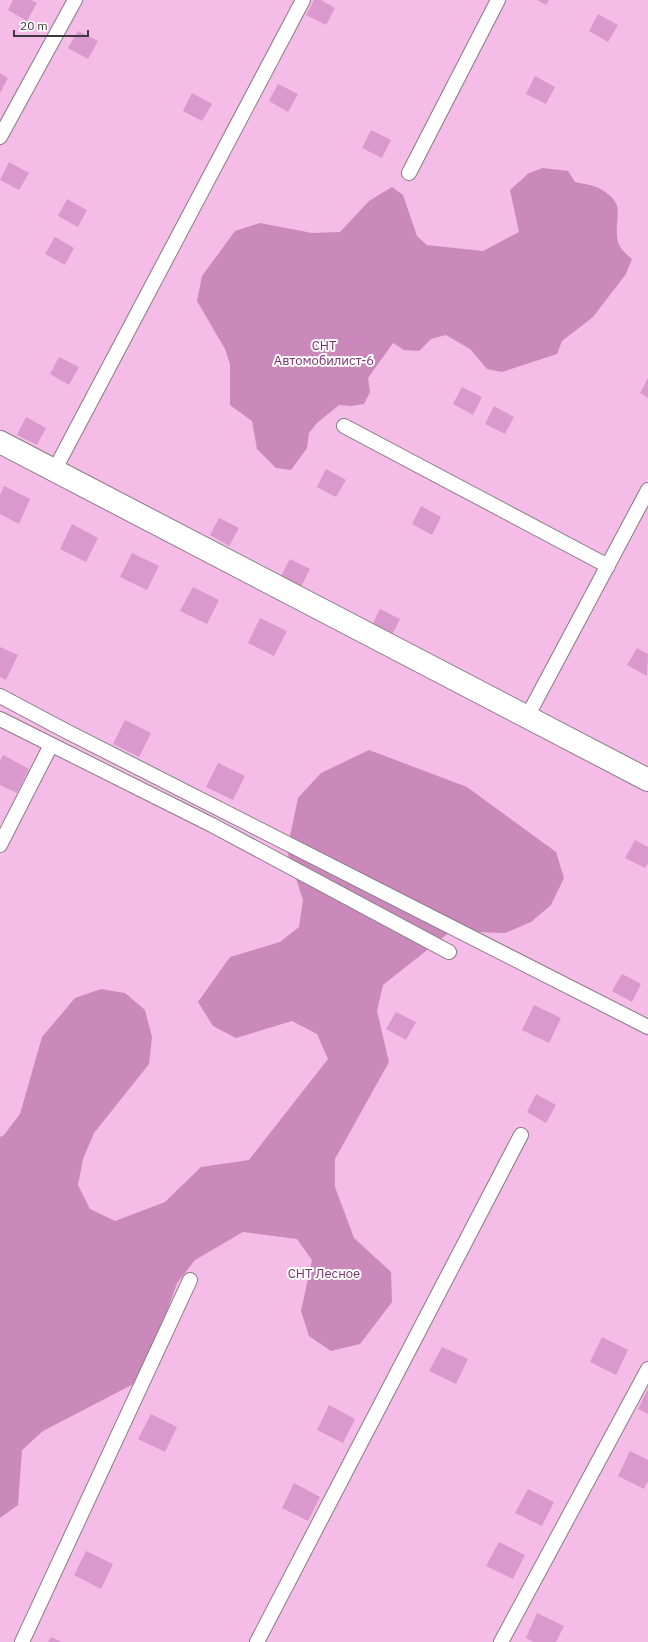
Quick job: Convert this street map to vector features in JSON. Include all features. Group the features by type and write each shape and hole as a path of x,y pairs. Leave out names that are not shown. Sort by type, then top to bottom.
{"street":[{"path":"0,442 648,780"}],"lane":[{"path":"0,137 75,0"},
{"path":"54,470 303,0"},
{"path":"409,173 498,0"},
{"path":"344,426 608,566"},
{"path":"527,717 648,490"},
{"path":"0,696 648,1027"},
{"path":"0,719 212,825 449,952"},
{"path":"0,845 51,745"},
{"path":"257,1642 521,1135"},
{"path":"22,1642 190,1280"},
{"path":"500,1642 648,1369"}],"green space":[{"path":"0,0 648,0 648,1642 0,1642"},
{"name":"СНТ Автомобилист-6","path":"543,168 568,171 575,182 599,188 609,195 617,205 617,240 622,249 632,259 626,274 593,317 562,341 557,354 502,372 487,369 470,349 446,335 431,339 419,351 404,350 393,343 368,378 370,392 364,404 351,406 339,405 317,423 309,433 307,448 291,470 276,468 257,449 252,421 230,405 230,364 225,349 197,301 202,276 235,231 260,223 312,233 340,232 369,201 392,187 403,195 417,236 427,245 483,251 519,232 510,190 529,173"},
{"name":"СНТ Лесное","path":"369,750 467,787 556,852 564,878 551,905 531,922 505,933 451,931 383,985 377,1011 389,1062 335,1159 335,1187 354,1238 391,1272 392,1302 360,1344 331,1351 309,1336 301,1311 312,1260 297,1239 243,1232 195,1260 177,1283 143,1379 43,1431 22,1450 18,1505 0,1518 0,1137 4,1135 20,1114 42,1037 75,998 101,989 125,993 145,1010 152,1037 149,1064 94,1133 83,1159 78,1185 90,1209 115,1221 165,1202 201,1167 249,1160 328,1059 317,1034 292,1021 236,1038 213,1026 198,1002 230,957 280,942 299,927 303,900 287,851 298,798 321,773"}],"building":[{"path":"13,0 31,0 37,3 27,21 8,10"},
{"path":"314,0 321,0 335,8 326,25 306,15"},
{"path":"537,0 549,0 546,5"},
{"path":"598,14 618,25 608,42 589,31"},
{"path":"78,31 98,41 88,59 68,48"},
{"path":"0,73 8,78 0,93"},
{"path":"535,76 555,87 546,104 526,94"},
{"path":"278,84 298,94 288,112 269,101"},
{"path":"192,93 212,104 202,121 183,111"},
{"path":"371,130 391,140 382,158 362,148"},
{"path":"9,162 29,173 19,190 0,180"},
{"path":"67,199 87,210 78,227 58,216"},
{"path":"55,237 74,248 65,265 45,254"},
{"path":"59,357 79,367 69,385 50,374"},
{"path":"648,378 648,398 640,393"},
{"path":"462,387 482,397 473,415 453,404"},
{"path":"494,406 514,417 505,434 485,424"},
{"path":"26,417 46,428 37,445 17,435"},
{"path":"326,469 346,480 336,497 317,487"},
{"path":"4,486 30,499 19,524 0,514 0,495"},
{"path":"421,506 441,517 432,535 412,524"},
{"path":"219,518 239,528 229,546 210,535"},
{"path":"72,524 98,538 86,562 60,549"},
{"path":"132,553 159,566 147,590 120,577"},
{"path":"290,559 310,569 301,587 281,576"},
{"path":"193,587 219,600 207,624 180,611"},
{"path":"380,609 400,619 391,637 371,627"},
{"path":"260,618 287,631 274,656 248,643"},
{"path":"0,647 18,655 6,680 0,677"},
{"path":"637,648 648,654 647,676 627,665"},
{"path":"125,720 151,733 139,757 113,744"},
{"path":"3,755 29,769 17,793 0,785 0,761"},
{"path":"218,763 245,776 233,800 206,787"},
{"path":"635,840 648,847 648,863 645,868 625,858"},
{"path":"622,974 641,984 632,1002 612,991"},
{"path":"534,1005 561,1018 549,1043 522,1030"},
{"path":"396,1012 416,1022 406,1040 386,1029"},
{"path":"536,1094 556,1105 546,1123 527,1112"},
{"path":"602,1337 628,1350 616,1375 590,1362"},
{"path":"442,1347 468,1359 456,1384 429,1371"},
{"path":"648,1389 648,1414 638,1409"},
{"path":"329,1405 355,1419 343,1443 317,1430"},
{"path":"151,1414 177,1427 165,1452 138,1439"},
{"path":"630,1451 648,1460 648,1481 644,1489 618,1476"},
{"path":"294,1483 320,1497 308,1521 282,1508"},
{"path":"528,1489 554,1502 542,1526 515,1513"},
{"path":"499,1542 525,1555 513,1579 486,1566"},
{"path":"86,1551 113,1564 101,1589 74,1575"},
{"path":"537,1613 564,1626 556,1642 534,1642 526,1638"},
{"path":"51,1637 62,1642 48,1642"}]}
